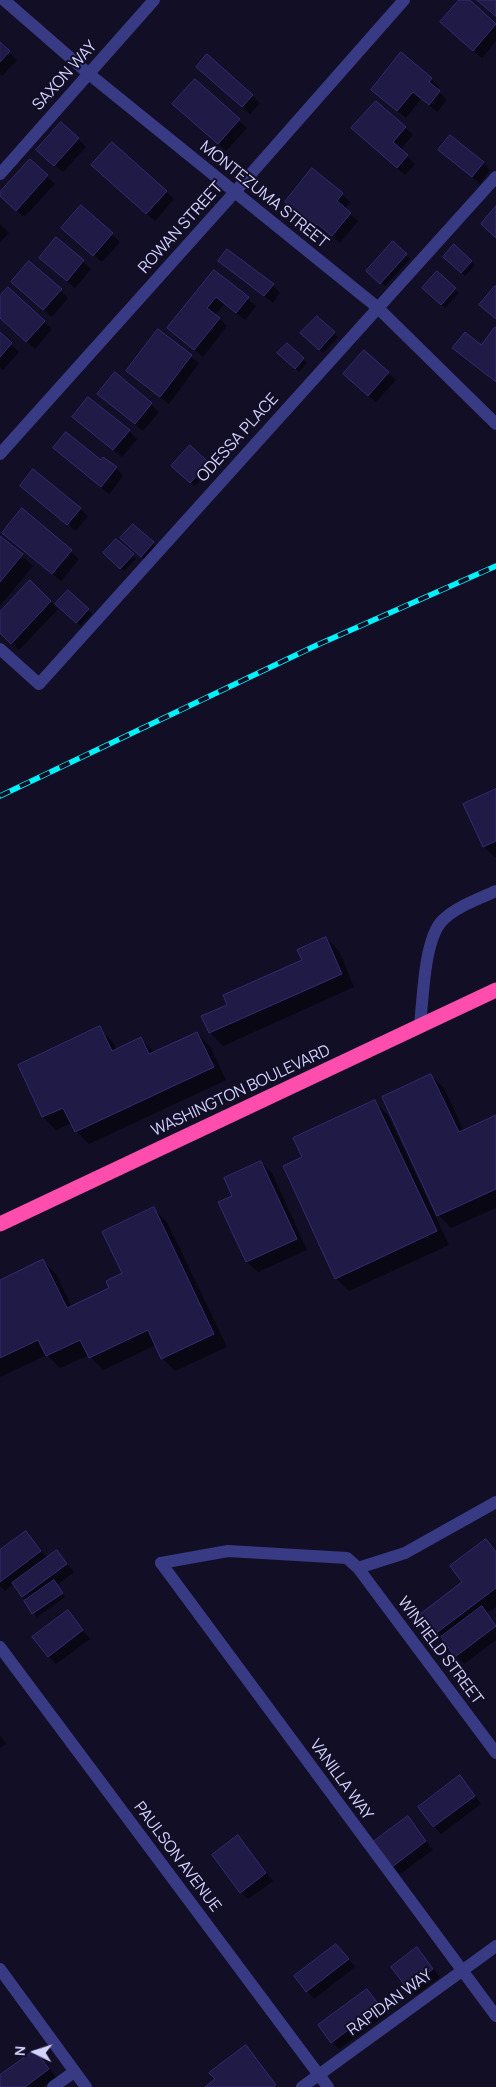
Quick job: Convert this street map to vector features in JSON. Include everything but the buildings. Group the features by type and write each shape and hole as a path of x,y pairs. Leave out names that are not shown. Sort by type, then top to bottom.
{"highway":[{"name":"WASHINGTON BOULEVARD","path":"0,1224 496,990"}],"street":[{"name":"MONTEZUMA STREET","path":"4,0 89,74 377,307 496,424"},
{"name":"SAXON WAY","path":"0,174 154,0"},
{"name":"ROWAN STREET","path":"0,454 404,0"},
{"name":"ODESSA PLACE","path":"0,649 39,684 496,177"},
{"path":"420,1026 429,944 442,921 459,909 496,891"},
{"path":"358,1568 405,1553 496,1502"},
{"name":"VANILLA WAY","path":"358,1568 347,1558 228,1551 161,1563 496,2016"},
{"name":"WINFIELD STREET","path":"358,1568 496,1753"},
{"name":"PAULSON AVENUE","path":"0,1647 328,2087"},
{"name":"RAPIDAN WAY","path":"302,2087 496,1946"},
{"path":"0,1969 86,2087"},
{"path":"53,2087 74,2072"}],"railway":[{"path":"0,796 317,645 496,566"}]}
